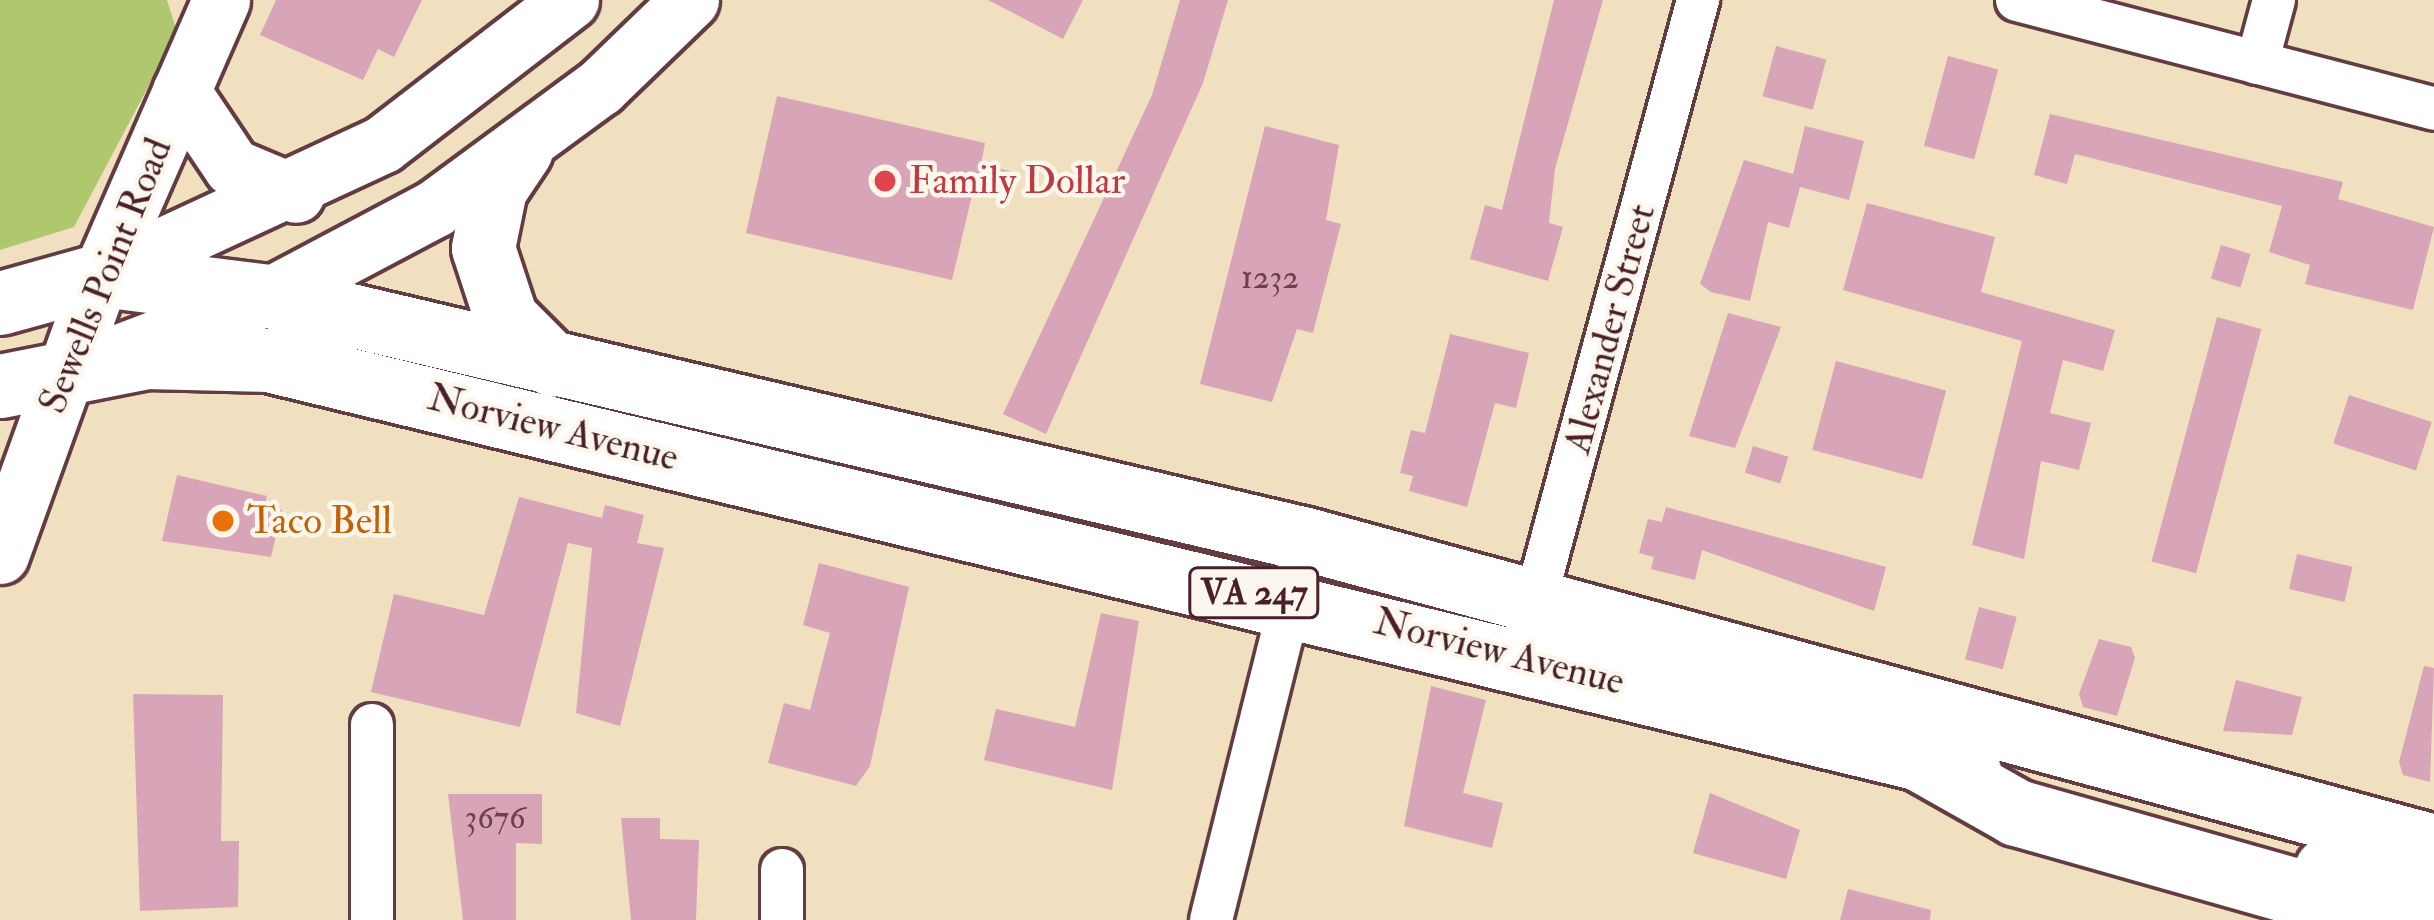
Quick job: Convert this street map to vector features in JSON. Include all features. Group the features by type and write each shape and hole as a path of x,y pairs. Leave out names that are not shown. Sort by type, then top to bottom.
{"highway":[{"path":"1918,758 2017,813 2394,920"}],"main road":[{"name":"Sewells Point Road","path":"0,555 101,275 221,0"},
{"path":"101,275 296,194 466,87 570,0"},
{"path":"64,373 269,296 521,150 690,0"},
{"path":"181,91 232,167 296,194"},
{"path":"521,150 495,189 483,248 506,318 553,365"},
{"name":"Norview Avenue","path":"101,275 269,296 1306,538 2434,846"},
{"name":"VA 247","path":"0,303 101,275"},
{"name":"Norview Avenue","path":"64,373 210,352 268,360 1520,657 1918,758 2434,899"},
{"name":"VA 247","path":"0,386 64,373"}],"street":[{"name":"Alexander Street","path":"1520,657 1698,0"},
{"path":"2017,0 2434,109"},
{"path":"2258,63 2274,0"},
{"path":"1211,920 1306,538"},
{"path":"372,725 372,920"},
{"path":"782,870 782,920"}],"green space":[{"path":"0,0 167,0 177,32 74,227 0,250"}],"building":[{"path":"276,0 422,0 394,57 378,49 363,80 260,35"},
{"path":"988,0 1083,0 1063,39"},
{"path":"1180,0 1228,0 1203,83 1046,434 1003,414 1152,95"},
{"path":"1554,0 1603,0 1555,169 1549,223 1563,227 1548,281 1470,259 1485,205 1502,210"},
{"path":"1776,46 1826,59 1813,110 1763,96"},
{"path":"1948,56 1998,69 1974,159 1924,146"},
{"name":"Family Dollar","path":"777,96 985,143 981,164 1014,172 1007,199 973,191 952,280 746,233"},
{"path":"2050,114 2343,182 2338,199 2434,227 2413,310 2305,284 2310,265 2269,252 2282,206 2075,154 2067,184 2034,175"},
{"path":"1265,126 1339,145 1326,220 1341,224 1313,333 1297,329 1272,402 1200,384"},
{"path":"1805,126 1864,141 1849,200 1800,187 1789,228 1768,222 1750,301 1711,292 1700,284 1744,160 1793,174"},
{"path":"1867,203 1995,237 1981,292 2115,330 2103,371 2063,360 2050,413 2091,423 2079,470 2041,461 2024,559 1972,545 2022,341 1843,290"},
{"path":"2221,245 2251,254 2240,288 2211,278"},
{"path":"1728,313 1781,327 1735,448 1689,436"},
{"path":"2217,317 2261,329 2196,573 2152,561"},
{"path":"1450,334 1529,353 1516,408 1495,403 1467,507 1409,491 1413,476 1400,473 1411,430 1425,433"},
{"path":"1836,361 1946,391 1922,479 1812,450"},
{"path":"2349,395 2432,422 2416,470 2333,444"},
{"path":"1753,446 1788,457 1780,484 1745,473"},
{"name":"Taco Bell","path":"177,475 267,496 265,506 282,510 271,557 162,541"},
{"path":"519,497 602,518 605,505 644,515 637,543 664,548 620,726 576,713 592,548 568,543 520,727 371,692 394,594 484,615"},
{"path":"1666,507 1886,567 1874,611 1702,550 1695,580 1651,569 1654,557 1639,553 1648,519 1662,522"},
{"path":"2297,554 2353,567 2344,602 2289,589"},
{"path":"819,563 909,587 870,766 856,786 768,763 784,703 810,710 830,633 803,625"},
{"path":"1979,607 2017,617 2003,669 1965,659"},
{"path":"1101,613 1139,621 1112,790 984,760 996,709 1075,727"},
{"path":"2099,639 2131,647 2135,658 2117,716 2083,707 2079,694"},
{"path":"2424,666 2434,668 2430,782 2403,775 2399,762"},
{"path":"2236,680 2302,697 2292,735 2223,731"},
{"path":"1431,686 1486,700 1463,793 1503,803 1492,848 1404,826"},
{"path":"133,694 223,695 221,841 239,841 238,907 140,911"},
{"path":"1710,793 1800,830 1786,879 1693,853"},
{"path":"448,794 542,794 542,844 516,843 516,920 463,920"},
{"path":"621,818 660,818 660,839 699,840 696,920 631,920"},
{"path":"1848,889 1931,910 1930,920 1840,920"}],"place":[{"name":"Family Dollar","path":"885,181"},
{"name":"Taco Bell","path":"223,521"}]}
